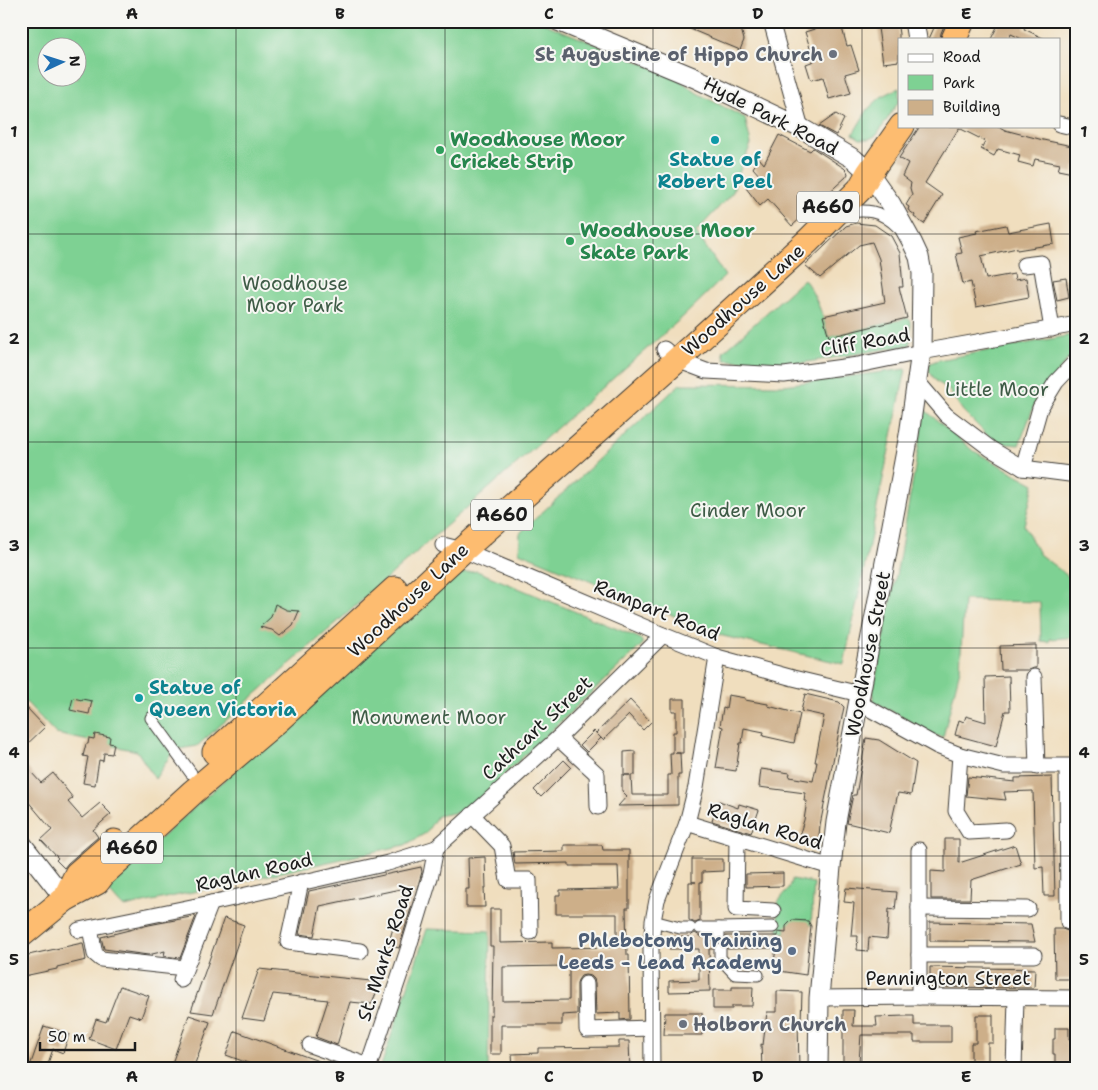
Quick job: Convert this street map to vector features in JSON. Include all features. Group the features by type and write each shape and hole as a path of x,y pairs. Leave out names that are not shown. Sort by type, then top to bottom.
{"highway":[{"path":"954,38 962,21"},
{"name":"A660","path":"869,173 901,128"},
{"name":"Woodhouse Lane","path":"21,935 64,899 97,882 194,792 278,720 570,434 671,355 808,241 860,190 869,173"},
{"name":"Woodhouse Lane","path":"671,355 787,240 816,218 852,182 869,173"},
{"name":"Woodhouse Lane","path":"64,899 77,874 191,773 453,548"}],"street":[{"name":"Hyde Park Road","path":"558,21 695,78 801,128 854,159 869,173"},
{"path":"771,21 801,128"},
{"path":"914,21 918,38"},
{"path":"1060,124 1077,128"},
{"name":"Woodhouse Street","path":"818,1069 819,998 836,822 908,442 921,352 922,273 919,257 891,204 869,173"},
{"name":"Woodhouse Street","path":"836,214 870,211 882,214 898,226 912,242"},
{"path":"1024,265 1041,263 1052,329"},
{"name":"Cliff Road","path":"671,355 706,371 784,375 858,365 1077,324"},
{"path":"1024,468 1040,408 1056,382 1077,360"},
{"path":"917,381 946,415 991,448 1024,468 1077,475"},
{"name":"Rampart Road","path":"453,548 717,657 859,698 937,746 960,755 1004,766 1072,766"},
{"name":"Cathcart Street","path":"436,848 558,738 663,635"},
{"path":"652,1069 651,949 653,921 657,900 687,823 696,787 717,657"},
{"path":"1034,676 1037,767"},
{"path":"151,718 191,773"},
{"path":"558,738 597,774 598,807"},
{"path":"960,755 956,811 969,832 1006,830"},
{"path":"1068,922 1072,766"},
{"path":"472,815 502,846 508,880 529,880 530,932"},
{"name":"Raglan Road","path":"687,823 831,867"},
{"path":"737,838 736,909 773,911"},
{"path":"21,843 64,899"},
{"name":"Raglan Road","path":"211,902 183,974 101,959 95,954 84,929 388,863 436,848"},
{"name":"St. Marks Road","path":"368,1068 407,953 431,874 436,848"},
{"path":"919,850 919,997"},
{"path":"301,882 288,942 360,951"},
{"path":"919,908 1028,909"},
{"path":"653,921 680,928 695,928 719,932 773,927"},
{"path":"720,949 720,958 735,974 758,975"},
{"path":"919,955 1034,955"},
{"path":"586,984 586,1030 651,1028"},
{"name":"Pennington Street","path":"819,998 1077,998"},
{"path":"1014,1069 1016,998"},
{"path":"310,1045 368,1068"}],"green space":[{"name":"Woodhouse Moor Park","path":"21,21 538,21 674,76 697,93 745,118 751,144 733,192 696,232 725,276 685,315 197,746 174,750 155,779 137,751 56,734 27,703 21,700"},
{"path":"898,88 898,103 877,135 869,139 860,139 853,134 868,109 881,97"},
{"path":"804,279 813,293 829,337 907,318 911,321 910,345 796,364 725,360 723,352"},
{"name":"Little Moor","path":"1077,334 1077,348 1037,398 1019,445 995,443 963,411 948,389 936,381 929,371 930,363 938,360"},
{"name":"Cinder Moor","path":"906,369 844,664 723,636 519,552 520,533 680,384 784,385"},
{"path":"925,410 972,450 1034,484 1024,525 1039,554 1077,583 1077,637 1050,639 1049,642 1041,641 1040,602 964,600 960,669 943,737 934,735 873,701 873,692 898,565"},
{"name":"Monument Moor","path":"477,571 639,638 642,641 642,645 472,805 464,811 437,816 426,833 405,845 125,907 121,905 106,888 449,575"},
{"path":"792,879 814,883 811,926 786,926 786,933 778,932 778,902 789,888"},
{"path":"427,929 490,931 488,1069 380,1069"}],"building":[{"path":"671,21 739,21 744,40 740,50"},
{"name":"St Augustine of Hippo Church","path":"840,21 847,46 851,45 859,70 845,74 851,93 829,99 823,77 811,80 806,64 814,61 805,32"},
{"path":"877,21 897,21 899,34 898,61 883,63"},
{"path":"937,21 946,21 940,38 929,38"},
{"path":"1000,21 1027,21 1024,29 1043,38 1020,38 1011,34 1009,38 992,38"},
{"path":"836,114 844,119 836,135 819,126"},
{"path":"919,128 959,128 925,183 942,195 924,224 914,217 915,215 908,210 909,207 906,205 912,195 911,183 902,176 908,163 899,158"},
{"path":"959,128 1002,128 1043,140 1077,147 1077,167 1074,166 1073,173 1058,170 1060,164 1035,159 1033,166 1018,162 1020,155 998,149 994,156 981,149 985,141"},
{"path":"779,135 810,151 813,148 844,168 848,174 792,226 768,199 760,206 746,188 760,176 753,168 759,158 764,164"},
{"path":"856,223 875,225 891,236 900,253 903,287 899,287 907,318 829,337 823,316 885,302 879,259 872,242 859,245 820,278 805,265 846,226"},
{"path":"1051,224 1054,244 1017,250 1017,248 981,256 986,279 1014,274 1015,280 1026,278 1029,297 976,307 971,282 963,284 956,254 962,253 958,237 1006,225 1008,232"},
{"path":"1066,278 1069,297 1057,300 1053,280"},
{"path":"275,604 287,610 299,611 293,625 280,636 272,630 260,627 271,617"},
{"path":"1036,645 1036,668 1028,670 1001,670 1000,646"},
{"path":"1009,676 1010,711 1005,711 996,746 955,735 959,720 964,722 966,716 986,722 985,677"},
{"path":"805,694 839,702 844,707 820,825 818,846 807,843 809,836 800,833 807,801 804,801 805,793 759,787 761,769 790,773 789,777 813,781 824,716 801,711"},
{"path":"728,695 768,704 768,706 800,714 794,743 763,736 764,732 744,728 736,771 716,768 723,727 720,726 723,708 726,709"},
{"path":"73,698 92,701 89,714 70,710"},
{"path":"672,699 685,699 685,737 683,737 683,753 680,753 681,775 678,775 678,805 618,806 627,796 622,791 622,775 624,775 624,752 635,751 635,775 631,775 632,795 668,795 668,775 671,775 670,753 673,753 673,732 676,732 676,711 672,711"},
{"path":"630,700 651,722 643,730 629,715 603,740 596,733"},
{"path":"26,707 45,727 21,750 21,711"},
{"path":"594,731 601,738 587,752 580,745"},
{"path":"95,734 110,737 109,743 114,744 112,754 104,753 103,761 99,760 95,785 83,783 88,757 83,756 89,738 94,739"},
{"path":"866,738 879,740 916,763 911,795 898,793 889,833 847,823 853,795 856,795"},
{"path":"564,760 571,767 541,797 534,790"},
{"path":"21,761 41,783 53,773 73,798 68,802 82,818 100,803 111,814 93,830 98,837 64,868 56,860 58,858 41,840 52,830 21,793"},
{"path":"968,777 1015,782 1015,778 1052,777 1055,896 1044,896 1043,867 1035,868 1033,791 1004,792 1006,800 966,796"},
{"path":"719,801 738,808 739,804 759,810 751,833 712,821"},
{"path":"945,839 959,839 959,863 1015,845 1021,864 971,880 970,899 931,899 931,871 945,872"},
{"path":"564,845 602,845 603,850 629,850 629,908 626,908 630,1019 620,1020 620,1013 596,1014 594,979 591,976 581,976 577,984 577,1014 562,1015 562,1025 501,1025 501,1054 490,1054 493,946 490,946 490,909 500,909 500,943 552,942 552,948 617,947 617,914 556,914 556,895 560,895 560,890 619,889 618,866 569,866 569,863 515,864 513,852 564,851","holes":["503,967 569,967 569,1000 503,1001"]},
{"path":"485,857 485,907 466,907 466,889 469,889 468,858"},
{"path":"692,859 723,859 723,871 702,872 702,882 700,882 700,921 695,923 689,920 689,882 692,882"},
{"path":"421,867 422,872 399,948 388,945 405,888 320,906 314,936 299,934 309,891"},
{"path":"783,873 783,886 746,887 746,874"},
{"path":"846,888 897,892 895,910 889,909 887,939 869,937 868,951 857,950 858,936 851,936 854,903 844,902"},
{"path":"196,916 180,958 164,956 165,951 148,955 104,949 101,937"},
{"path":"224,918 244,925 213,1014 191,1011"},
{"name":"Phlebotomy Training Leeds - Lead Academy","path":"792,920 808,921 811,926 806,975 773,970 776,948 727,949 724,943 726,936 778,936 778,932 786,933 786,926"},
{"path":"930,922 1031,924 1035,942 930,941"},
{"path":"1054,929 1072,930 1073,979 1055,979"},
{"path":"695,933 700,937 712,937 715,943 713,949 709,949 710,991 669,992 669,981 699,980 699,949 669,949 669,937 690,937"},
{"path":"83,943 86,960 24,976 24,956"},
{"path":"930,967 1035,969 1034,988 930,987"},
{"path":"259,969 380,982 372,1004 350,1002 337,1045 316,1037 328,1000 273,994 264,1021 242,1018"},
{"path":"120,986 149,996 141,1018 129,1014 116,1049 89,1039 96,1019 106,1022"},
{"path":"732,987 753,987 752,1006 732,1006 732,1009 713,1009 713,990 732,990"},
{"path":"777,991 802,992 801,1021 798,1021 799,1069 762,1069 761,1044 763,1045 767,1012 777,1012"},
{"path":"843,1010 854,1010 853,1026 877,1026 876,1017 905,1016 914,1016 914,1025 951,1025 951,1042 914,1042 914,1035 861,1035 859,1063 843,1063"},
{"name":"Holborn Church","path":"665,1013 702,1013 702,1035 664,1035"},
{"path":"189,1015 210,1022 193,1069 170,1069"},
{"path":"976,1015 993,1015 993,1043 988,1043 988,1061 971,1061 971,1043 976,1043"},
{"path":"44,1026 69,1034 63,1053 53,1049 46,1069 29,1069"},
{"path":"1055,1028 1069,1028 1069,1039 1077,1039 1077,1069 1055,1069 1053,1039 1055,1039"},
{"path":"235,1031 335,1067 335,1069 264,1069 226,1055"},
{"path":"619,1041 629,1041 630,1068 513,1069 512,1054 538,1053 538,1048 619,1047"}],"place":[{"name":"St Augustine of Hippo Church","path":"833,54"},
{"name":"Statue of Robert Peel","path":"715,140"},
{"name":"Woodhouse Moor Cricket Strip","path":"440,150"},
{"name":"Woodhouse Moor Skate Park","path":"570,241"},
{"name":"Statue of Queen Victoria","path":"139,698"},
{"name":"Phlebotomy Training Leeds - Lead Academy","path":"792,951"},
{"name":"Holborn Church","path":"683,1024"}]}
